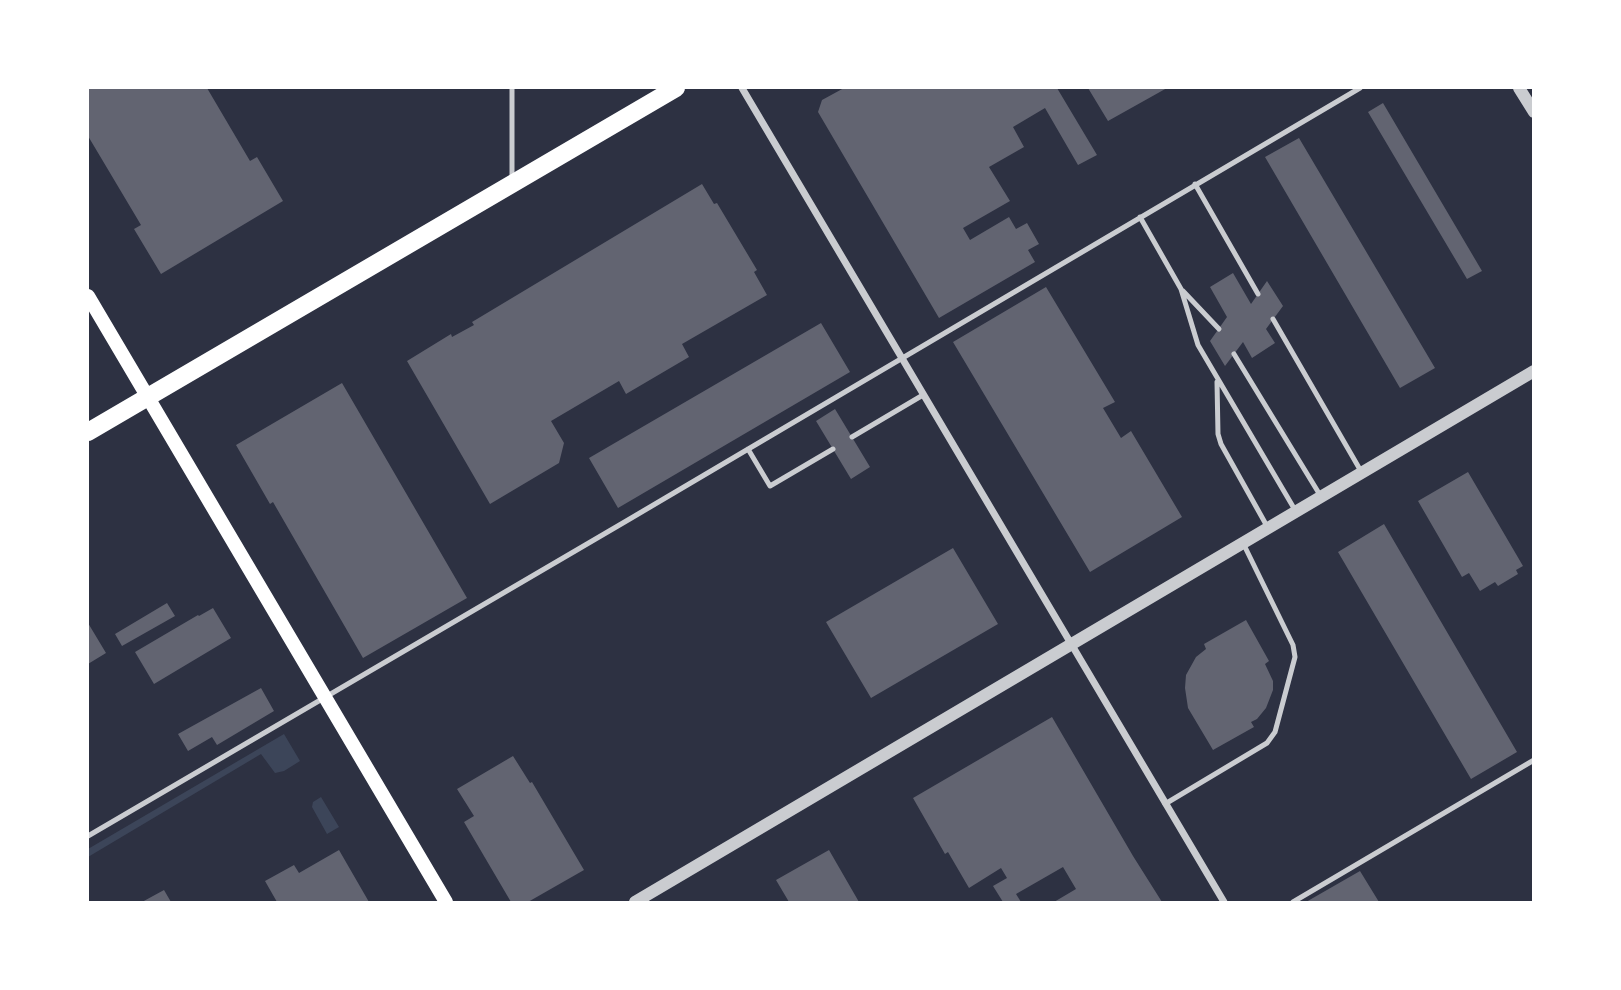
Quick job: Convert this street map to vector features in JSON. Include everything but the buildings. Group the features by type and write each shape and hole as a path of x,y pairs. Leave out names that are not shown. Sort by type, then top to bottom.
{"main road":[{"path":"88,432 676,88"},
{"path":"88,296 446,902"}],"street":[{"path":"742,88 1224,902"},
{"path":"1519,88 1534,112"},
{"path":"635,902 1534,371"}],"lane":[{"path":"512,88 512,184"},
{"path":"88,836 1360,88"},
{"path":"1195,184 1258,294"},
{"path":"1139,217 1181,289 1219,329"},
{"path":"1181,289 1198,345 1296,512"},
{"path":"1273,320 1362,473"},
{"path":"1234,354 1322,496"},
{"path":"1217,379 1217,434 1268,528"},
{"path":"852,437 923,395"},
{"path":"748,449 770,486 833,449"},
{"path":"1165,804 1267,743 1275,732 1295,657 1293,645 1243,543"},
{"path":"1293,902 1534,760"}],"shaded area":[{"path":"284,734 300,761 275,773 261,754 88,857 88,849"},
{"path":"321,797 339,827 327,834 312,807 313,802"}]}
